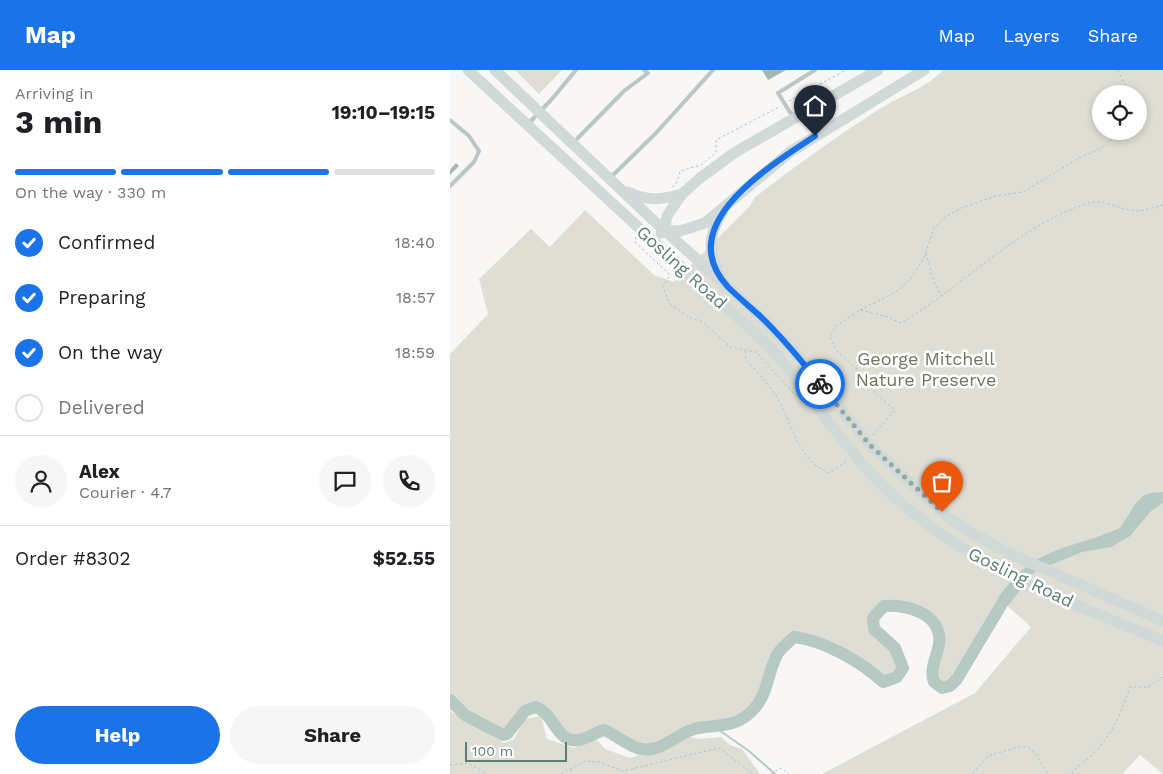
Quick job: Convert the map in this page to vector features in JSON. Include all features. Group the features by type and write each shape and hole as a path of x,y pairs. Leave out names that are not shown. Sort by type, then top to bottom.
{"main road":[{"name":"Gosling Road","path":"468,70 652,241 749,327 780,358 828,424 880,482 929,525 955,544 996,569 1040,590 1163,641"},
{"name":"Gosling Road","path":"495,70 538,113 727,286 794,351 843,413 893,469 942,512 967,530 1006,552 1163,621"},
{"path":"652,241 664,230 667,216 682,194 734,153 878,70"},
{"path":"664,230 680,231 704,223 790,152 924,70"},
{"path":"619,188 640,198 661,201 682,194"},
{"path":"727,286 716,269 710,250 714,225 728,203"}],"lane":[{"path":"527,125 576,70"},
{"path":"572,144 624,91 648,74 644,70"},
{"path":"609,179 656,133 713,70"},
{"path":"794,119 778,92 815,70"},
{"path":"450,120 469,136 479,151 474,162 450,186"}],"path":[{"path":"671,187 677,182 680,171 701,165 716,153 716,140 846,70"},
{"path":"1118,70 1125,85"},
{"path":"867,441 895,410 875,393 870,381 837,351 830,337 835,327 860,310 896,292 910,280 926,252 934,228 944,218 994,196 1023,192 1078,158 1100,149 1111,140"},
{"path":"860,310 885,316 901,323 942,296 1022,237 1054,218 1091,202 1137,211 1163,205"},
{"path":"642,231 637,235 635,242 670,275 663,287 669,303 688,317 703,322 730,347 756,352 800,400"},
{"path":"926,252 934,282 942,296"},
{"path":"745,350 746,360 764,379 778,399 798,446 814,466 829,474 848,461"},
{"path":"1072,774 1080,763 1093,754 1107,738 1130,687 1148,687 1163,677"},
{"path":"973,774 988,756 1018,747 1028,747 1036,754 1048,774"},
{"path":"561,774 585,761 599,762 623,771 669,762 688,754 705,753 711,748 719,748 753,774"},
{"path":"450,765 469,763 486,774"},
{"path":"771,774 781,768 788,774"}],"green space":[{"path":"515,70 562,70 539,94"},
{"name":"George Mitchell Nature Preserve","path":"943,70 1163,70 1163,774 1140,755 1122,774 822,774 975,693 1031,627 1003,602 957,679 947,687 938,687 932,678 939,643 938,633 934,624 920,612 912,609 884,606 873,619 874,629 895,648 903,668 897,677 883,682 842,653 817,642 794,637 782,649 775,660 765,691 751,712 731,724 688,731 655,748 636,748 604,730 579,740 571,740 560,733 542,710 535,707 525,711 507,734 503,735 465,715 450,700 450,354 488,314 479,279 531,229 550,247 585,210 654,275 674,282 750,206 755,197 817,151 889,103 929,82"},
{"path":"450,711 504,743 514,739 525,719 541,716 547,739 574,748 594,737 605,749 630,758 690,737 699,739 721,737 730,745 742,749 760,774 450,774"}],"shaded area":[{"path":"1163,492 1163,503 1151,511 1130,536 1111,547 1082,552 1036,571 1027,578 1012,600 998,598 1011,581 1025,568 1039,559 1053,552 1120,528 1135,504 1142,497 1149,493"}],"building":[{"path":"762,70 786,70 768,80"},
{"path":"456,163 459,166 450,175 450,170"}],"waterway":[{"path":"450,700 465,715 503,735 507,734 525,711 535,707 542,710 560,733 571,740 579,740 604,730 636,748 655,748 688,731 731,724 751,712 765,691 774,660 778,653 794,637 817,642 842,653 883,682 897,677 903,668 895,648 874,629 873,618 884,606 913,609 929,618 935,625 939,634 939,644 932,672 934,682 942,688 950,686 957,679 1003,602 1015,587"},
{"path":"716,728 749,751 775,774"}],"way so far":[{"path":"820,384 869,444 904,480 942,512"}],"route":[{"path":"815,136 790,152 728,203 714,225 710,250 716,269 727,286 794,351 820,384"}]}
